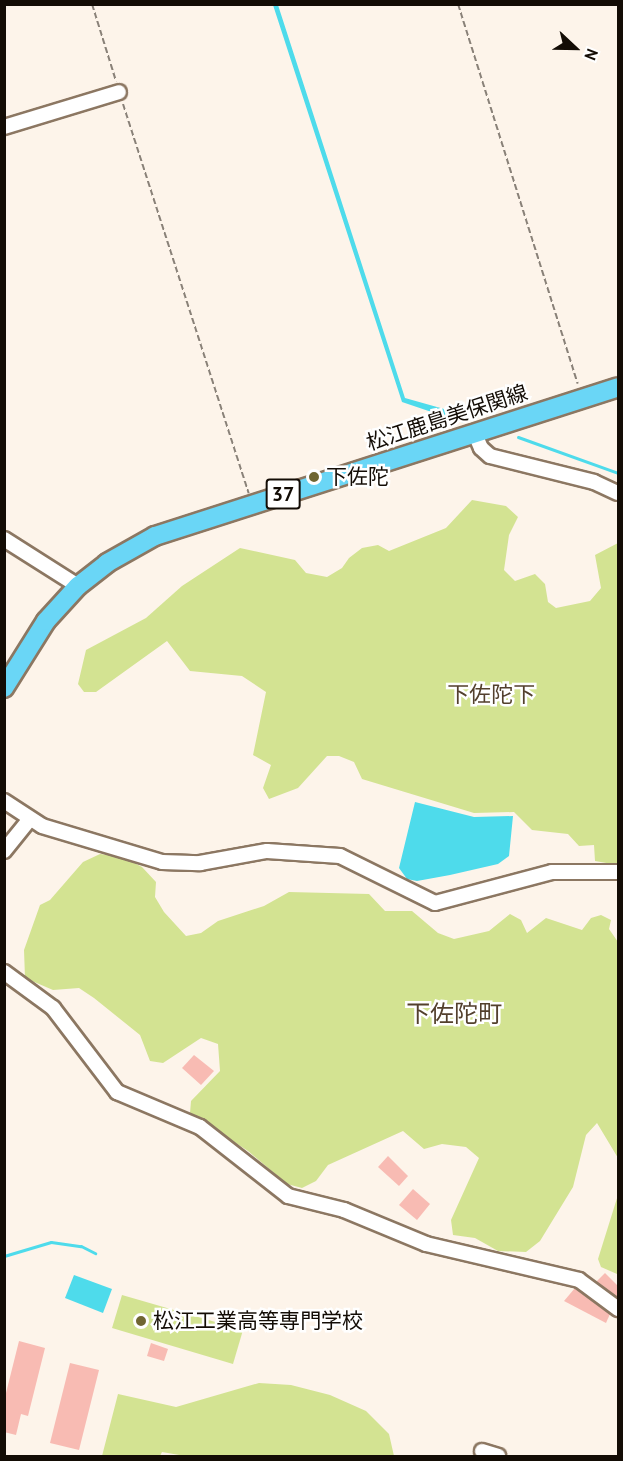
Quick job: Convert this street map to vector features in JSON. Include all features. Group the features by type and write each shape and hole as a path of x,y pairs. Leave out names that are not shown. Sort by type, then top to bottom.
{"main road":[{"name":"松江鹿島美保関線","path":"4,688 46,621 78,585 107,563 155,536 618,387"}],"street":[{"path":"4,127 119,92"},
{"path":"475,434 481,448 490,456 594,482 618,493"},
{"path":"4,539 78,585"},
{"path":"4,801 29,820 179,865 267,851 340,856 435,903 552,872 618,872"},
{"path":"4,851 29,820"},
{"path":"4,972 53,1008 117,1092 200,1127 288,1196 344,1210 426,1244 579,1280 618,1309"},
{"path":"482,1451 498,1456"}],"path":[{"path":"92,4 253,504"},
{"path":"458,4 583,398"}],"green space":[{"path":"472,500 506,506 518,517 509,535 504,570 515,581 535,574 545,584 548,602 556,608 590,601 601,588 595,555 618,543 618,865 595,861 594,845 579,846 568,834 532,830 514,812 474,813 362,779 354,762 339,756 327,756 298,788 269,799 263,788 271,765 253,755 266,692 242,676 190,671 167,641 96,692 84,692 78,684 86,650 146,618 182,586 240,548 295,560 306,573 327,577 342,568 349,558 362,548 378,545 389,551 446,528"},
{"path":"100,854 123,857 142,867 156,882 155,897 164,912 186,936 201,933 218,921 264,906 289,892 369,894 385,911 412,911 438,933 454,939 489,931 510,914 521,920 527,933 546,918 582,930 591,918 601,915 611,920 609,929 618,942 618,1158 597,1123 586,1135 573,1187 540,1241 526,1252 498,1251 475,1238 453,1235 451,1220 479,1158 466,1147 442,1144 424,1149 403,1131 328,1165 316,1181 302,1188 287,1184 248,1151 190,1113 191,1101 220,1071 218,1044 201,1038 163,1063 150,1061 140,1035 79,988 53,990 25,978 24,950 40,905 50,900 83,862"},
{"path":"618,1195 617,1274 601,1267 598,1259"},
{"path":"122,1295 243,1330 233,1364 112,1328"},
{"path":"259,1383 291,1385 330,1395 366,1411 389,1434 394,1456 185,1456 162,1452 160,1456 102,1456 118,1394 176,1407"}],"water":[{"path":"273,5 278,5 405,398 469,416 464,423 402,402"},
{"path":"415,802 474,817 513,816 509,856 498,864 450,875 417,881 407,879 399,868"},
{"path":"74,1275 112,1289 103,1313 65,1298"}],"building":[{"path":"194,1055 214,1071 201,1085 182,1068"},
{"path":"388,1156 408,1176 399,1186 378,1167"},
{"path":"413,1189 430,1204 417,1220 399,1205"},
{"path":"605,1273 618,1286 618,1298 596,1282"},
{"path":"575,1288 610,1314 606,1323 564,1301"},
{"path":"19,1341 45,1348 28,1416 21,1414 16,1435 4,1432 4,1401"},
{"path":"151,1343 168,1349 164,1361 147,1356"},
{"path":"70,1363 99,1370 79,1450 50,1443"}],"waterway":[{"path":"518,437 618,473"},
{"path":"4,1256 51,1242 81,1246 95,1253"}],"place":[{"name":"下佐陀","path":"314,477"},
{"name":"松江工業高等専門学校","path":"141,1321"}],"district":[{"name":"下佐陀下","path":"491,695"},
{"name":"下佐陀町","path":"454,1014"}]}
